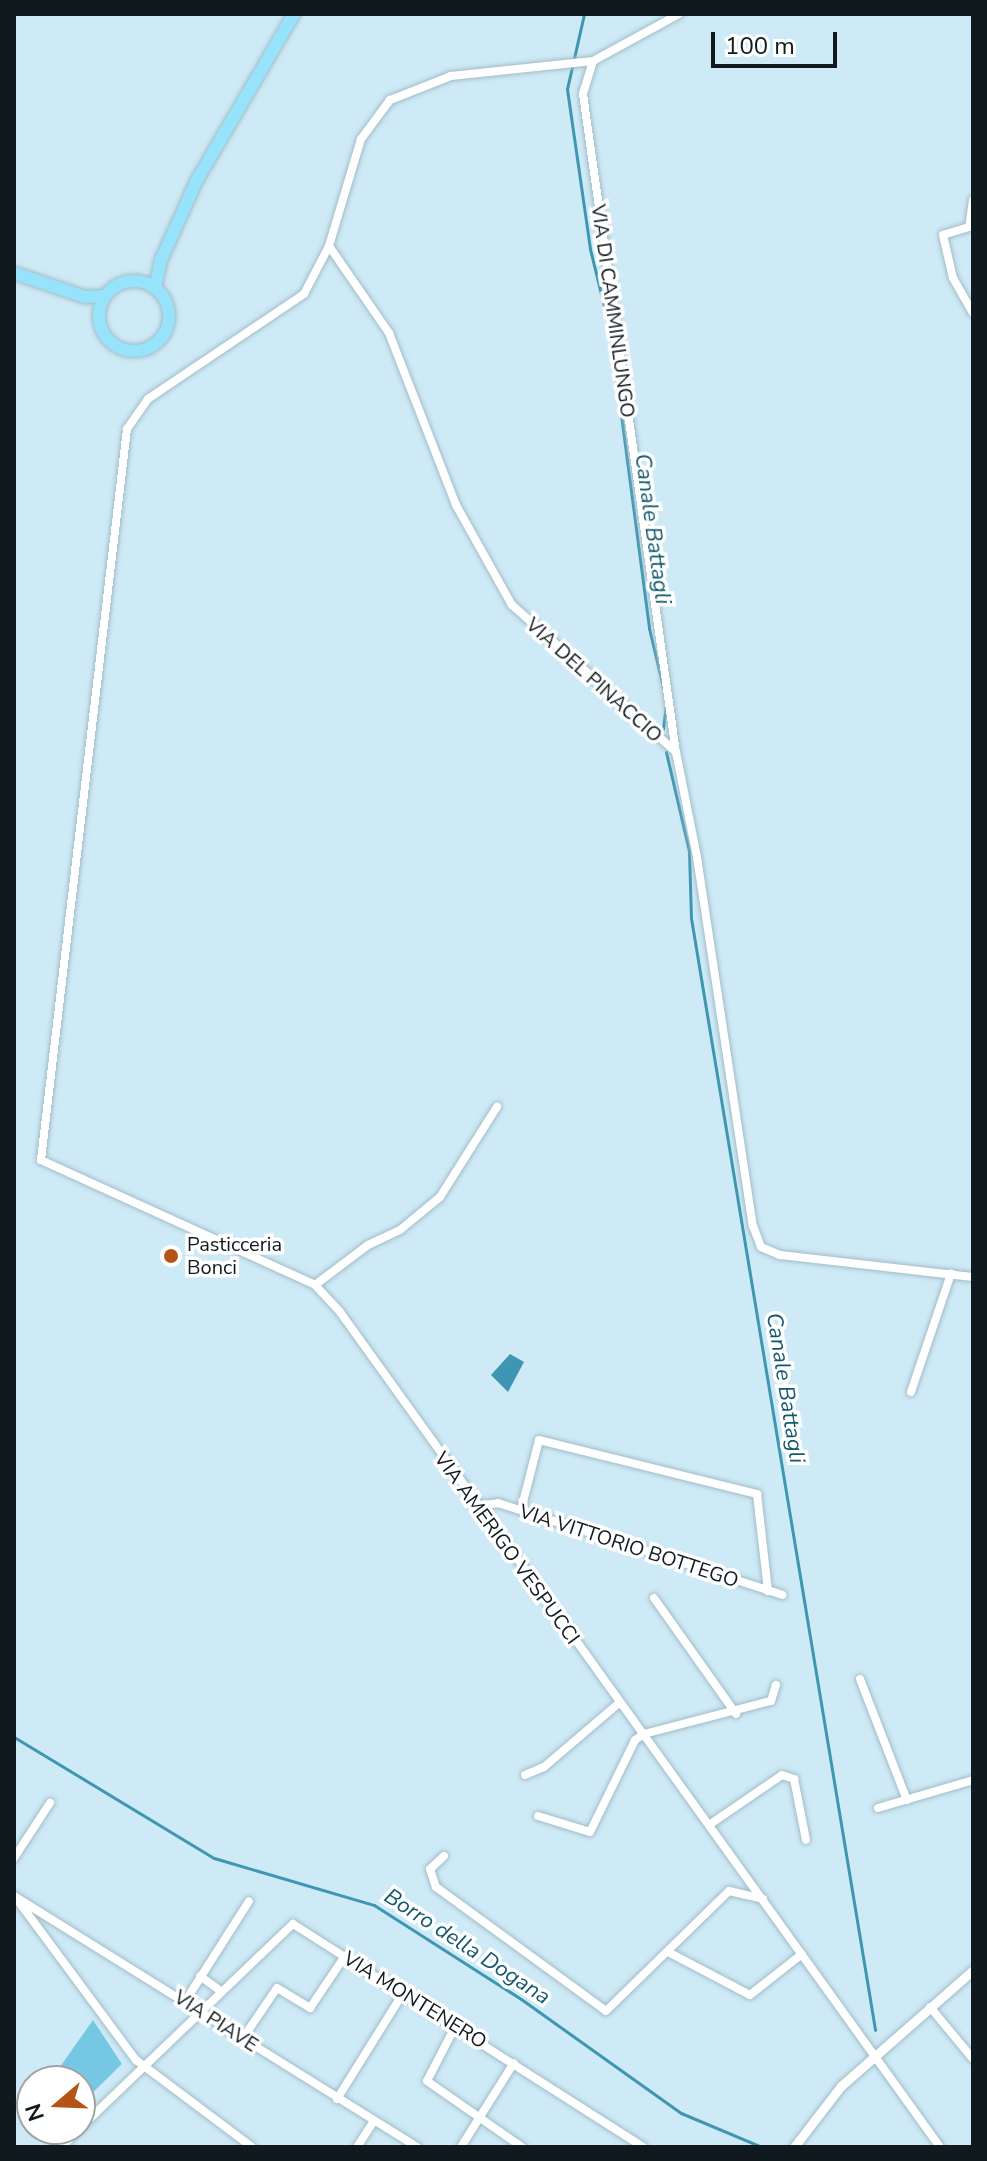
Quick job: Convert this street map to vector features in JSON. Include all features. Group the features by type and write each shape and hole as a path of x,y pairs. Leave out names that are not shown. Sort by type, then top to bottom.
{"main road":[{"path":"155,288 161,260 197,180 294,14"},
{"path":"142,282 161,260"},
{"path":"14,273 85,297 105,296"},
{"path":"142,282 155,288 168,308 165,332 148,348 137,351 114,345 100,326 99,314 105,296 121,283 142,282"},
{"path":"85,297 99,314"}],"street":[{"path":"329,246 361,139 390,100 451,76 593,61 679,14"},
{"name":"VIA DI CAMMINLUNGO","path":"593,61 583,94 676,752"},
{"path":"973,200 969,227 943,235 953,278 973,313"},
{"name":"VIA DEL PINACCIO","path":"329,246 389,333 456,505 512,605 676,752 697,857 753,1226 761,1247 780,1255 951,1274"},
{"name":"VIA AMERIGO VESPUCCI","path":"329,246 312,283 295,302 148,399 127,429 121,454 41,1160 315,1285 340,1312 475,1506 764,1899 940,2147"},
{"path":"315,1285 368,1245 400,1230 440,1197 497,1107"},
{"path":"911,1392 951,1274 973,1277"},
{"path":"521,1510 539,1440 757,1494 768,1591"},
{"name":"VIA VITTORIO BOTTEGO","path":"475,1506 498,1503 782,1595"},
{"path":"654,1598 736,1714"},
{"path":"860,1679 907,1800"},
{"path":"538,1816 590,1832 635,1740 644,1734 736,1714 771,1701 776,1685"},
{"path":"525,1775 544,1767 619,1703"},
{"path":"709,1825 782,1775 794,1779 806,1840"},
{"path":"878,1808 973,1780"},
{"path":"14,1858 50,1803"},
{"path":"444,1856 430,1869 436,1887 599,2009 612,2009 729,1891 764,1899"},
{"path":"14,1896 145,2066 247,2146"},
{"name":"VIA PIAVE","path":"14,1896 186,2000 373,2122 418,2147"},
{"path":"186,2000 249,1901"},
{"name":"VIA MONTENERO","path":"96,2113 293,1924 402,1995 456,2025 643,2147"},
{"path":"670,1953 750,1995 802,1954"},
{"path":"243,2038 277,1988 310,2008 345,1956"},
{"path":"795,2145 841,2086 973,1970"},
{"path":"200,1976 221,1991"},
{"path":"337,2099 402,1995"},
{"path":"930,2007 973,2059"},
{"path":"456,2025 427,2081 522,2147"},
{"path":"461,2147 514,2063"},
{"path":"357,2147 373,2122"}],"shaded area":[{"path":"510,1354 524,1362 508,1392 491,1375"},
{"path":"93,2020 122,2064 96,2089 96,2065 61,2065"}],"waterway":[{"name":"Canale Battagli","path":"584,14 567,89 590,249 606,314"},
{"name":"Canale Battagli","path":"610,331 649,628 663,687"},
{"name":"Canale Battagli","path":"663,729 666,706"},
{"name":"Canale Battagli","path":"666,752 689,851 691,918 875,2030"},
{"name":"Borro della Dogana","path":"14,1737 214,1858 374,1905 521,1999 681,2113 762,2147"}],"place":[{"name":"Pasticceria Bonci","path":"171,1256"}]}
